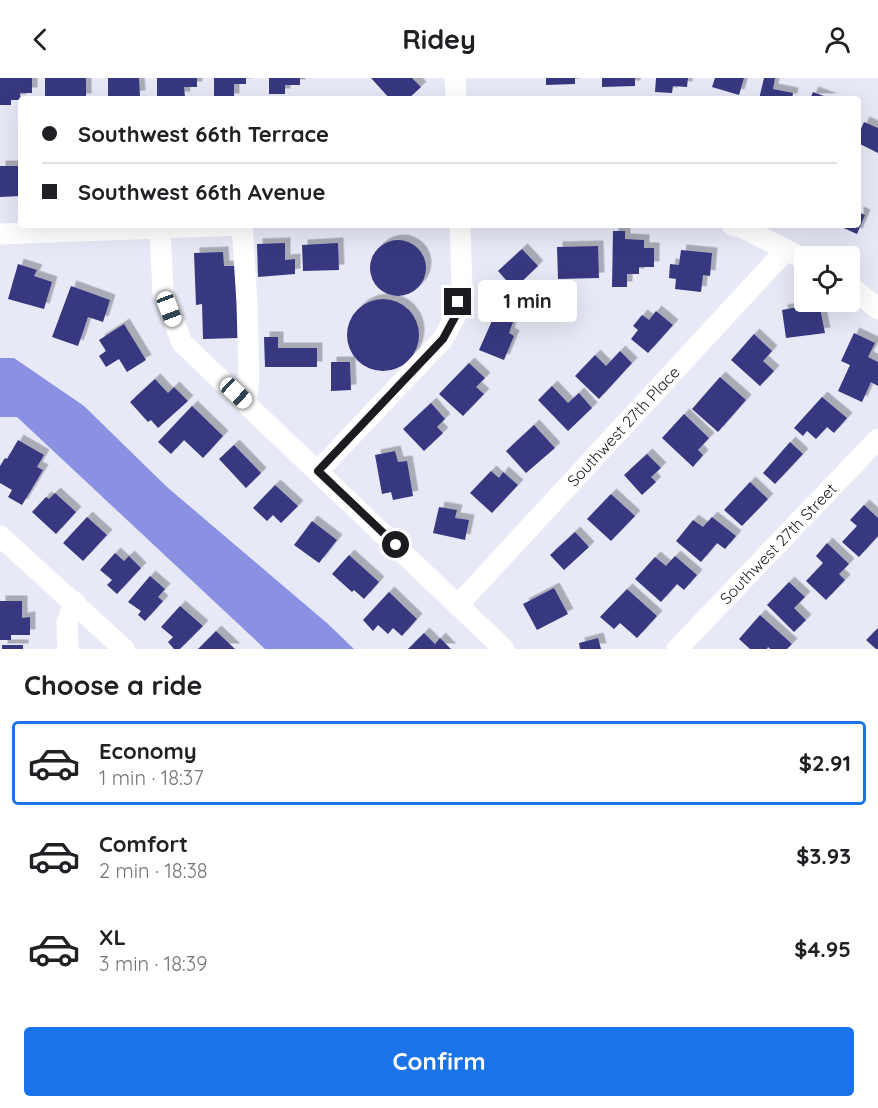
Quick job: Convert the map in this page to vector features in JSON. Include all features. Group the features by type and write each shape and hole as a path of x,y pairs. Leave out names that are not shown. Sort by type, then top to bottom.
{"street":[{"path":"455,78 456,96"},
{"path":"0,234 180,228"},
{"path":"241,228 247,303 249,379 246,402"},
{"path":"318,471 443,339 455,317 462,286 460,228"},
{"path":"743,228 794,254"},
{"path":"160,229 163,293 182,343 504,649"},
{"name":"Southwest 27th Place","path":"459,604 794,256"},
{"path":"860,294 878,309"},
{"name":"Southwest 27th Street","path":"677,649 878,439"},
{"path":"0,536 124,649"},
{"path":"68,649 67,622 75,602"}],"water":[{"path":"0,358 14,358 84,406 167,487 328,624 354,649 265,649 17,417 0,417"}],"building":[{"path":"0,78 32,78 32,93 20,93 18,100 11,100 11,105 0,105"},
{"path":"45,78 86,78 86,96 45,96"},
{"path":"108,78 139,78 140,96 108,96"},
{"path":"157,78 197,78 197,87 184,87 185,96 157,96"},
{"path":"214,78 246,78 246,84 234,84 234,96 214,96"},
{"path":"269,78 300,78 300,85 285,85 285,94 269,94"},
{"path":"371,78 412,78 421,87 411,96 387,96"},
{"path":"546,78 575,78 575,84 546,85"},
{"path":"602,78 635,78 635,86 602,87"},
{"path":"656,78 688,78 687,87 673,86 672,93 655,92"},
{"path":"715,78 744,78 739,95 712,87"},
{"path":"764,78 775,78 773,89 793,93 792,96 760,96"},
{"path":"813,92 824,96 811,96"},
{"path":"864,122 878,128 878,153 861,144 861,128"},
{"path":"0,166 18,166 18,196 0,197"},
{"path":"844,228 860,228 857,234"},
{"path":"613,231 625,231 625,239 644,240 644,248 654,248 654,267 639,267 639,274 627,274 627,287 612,287"},
{"path":"398,240 409,242 418,248 424,257 426,268 424,279 418,288 409,294 398,296 387,294 378,288 372,279 370,268 372,257 378,248 387,242"},
{"path":"285,243 285,260 295,259 295,274 258,277 257,244"},
{"path":"338,243 339,270 303,271 302,245"},
{"path":"598,246 599,278 558,279 557,247"},
{"path":"522,249 538,266 514,289 498,271"},
{"path":"681,250 712,253 710,276 703,275 701,292 675,289 676,279 669,278 670,264 679,265"},
{"path":"223,252 224,266 236,266 238,338 203,339 202,304 196,305 194,253"},
{"path":"18,264 37,270 34,276 52,282 44,309 8,299"},
{"path":"71,286 110,300 103,322 88,317 78,346 52,337"},
{"path":"383,299 403,305 413,315 419,335 413,355 403,365 383,371 363,365 353,355 347,335 353,315 363,305"},
{"path":"794,308 794,312 821,312 825,333 786,338 782,310"},
{"path":"656,311 673,325 648,353 631,339 638,330 633,326 642,315 649,320"},
{"path":"495,314 513,322 509,333 514,336 504,360 479,350"},
{"path":"124,324 146,360 127,372 119,359 106,367 99,356 106,351 99,340"},
{"path":"854,333 875,343 868,357 878,362 878,386 871,382 862,402 838,391 850,365 841,361"},
{"path":"754,334 772,351 763,361 774,371 760,386 731,360"},
{"path":"264,337 278,337 278,348 317,348 317,367 265,367"},
{"path":"620,351 632,363 599,399 575,376 595,355 606,366"},
{"path":"331,362 350,362 351,390 331,391"},
{"path":"469,363 485,378 476,387 484,394 463,416 439,394"},
{"path":"720,377 746,400 718,432 692,409"},
{"path":"155,379 168,393 174,387 188,401 158,428 151,420 148,422 130,402"},
{"path":"552,386 568,403 579,393 592,408 568,431 538,400"},
{"path":"822,397 847,418 834,433 827,427 816,439 807,431 803,436 794,428"},
{"path":"431,403 445,419 437,427 443,433 424,451 403,429"},
{"path":"192,406 223,436 203,458 184,440 171,454 158,442"},
{"path":"684,414 709,438 698,450 703,455 693,467 662,438"},
{"path":"534,425 555,448 526,473 506,451"},
{"path":"18,440 44,455 37,467 43,470 22,505 8,497 12,490 0,483 0,466"},
{"path":"790,442 803,454 775,484 763,473"},
{"path":"234,445 261,473 246,488 219,459"},
{"path":"395,451 398,462 407,461 413,496 393,500 391,492 382,494 375,455"},
{"path":"647,454 661,468 651,477 656,482 642,495 624,475"},
{"path":"491,471 499,478 503,472 518,485 492,513 470,493"},
{"path":"750,482 768,499 742,526 724,510"},
{"path":"275,485 298,506 281,523 273,515 267,521 253,508"},
{"path":"55,493 76,512 56,534 32,512 46,497 49,499"},
{"path":"611,494 635,516 611,541 587,519"},
{"path":"864,505 878,518 878,536 859,557 842,542 857,526 850,520"},
{"path":"439,507 457,510 455,518 469,520 465,540 433,533"},
{"path":"87,517 107,535 83,561 63,543"},
{"path":"712,517 736,536 725,549 717,543 701,562 676,541 693,520 703,527"},
{"path":"312,521 337,540 319,563 294,545"},
{"path":"575,532 589,547 564,570 550,555"},
{"path":"827,543 849,564 839,574 845,580 826,600 806,581 823,563 816,556"},
{"path":"115,553 124,561 129,556 141,568 117,594 107,585 112,580 100,570"},
{"path":"349,555 379,582 364,599 354,590 352,592 332,574"},
{"path":"675,556 697,575 684,590 677,584 661,602 635,579 655,557 666,566"},
{"path":"150,576 165,589 158,597 163,601 145,621 138,615 141,611 128,602"},
{"path":"789,582 805,597 794,608 806,620 794,632 767,605"},
{"path":"554,588 568,614 537,630 523,604"},
{"path":"627,589 657,616 637,638 620,623 614,629 600,617"},
{"path":"389,592 417,619 402,636 393,628 388,634 378,625 373,631 363,620"},
{"path":"0,601 22,601 22,618 30,617 30,635 11,635 11,640 0,640"},
{"path":"180,606 203,626 180,649 174,649 168,642 173,637 161,627"},
{"path":"760,615 792,644 787,649 768,647 767,649 750,649 739,639"},
{"path":"878,628 878,649 876,649 866,640"},
{"path":"216,631 235,649 198,649"},
{"path":"424,633 435,644 440,638 451,649 408,649"},
{"path":"598,638 601,649 580,649 579,643"},
{"path":"2,645 23,645 23,649 2,649"}],"route":[{"path":"396,545 318,471 443,339 455,317 458,302"}]}
